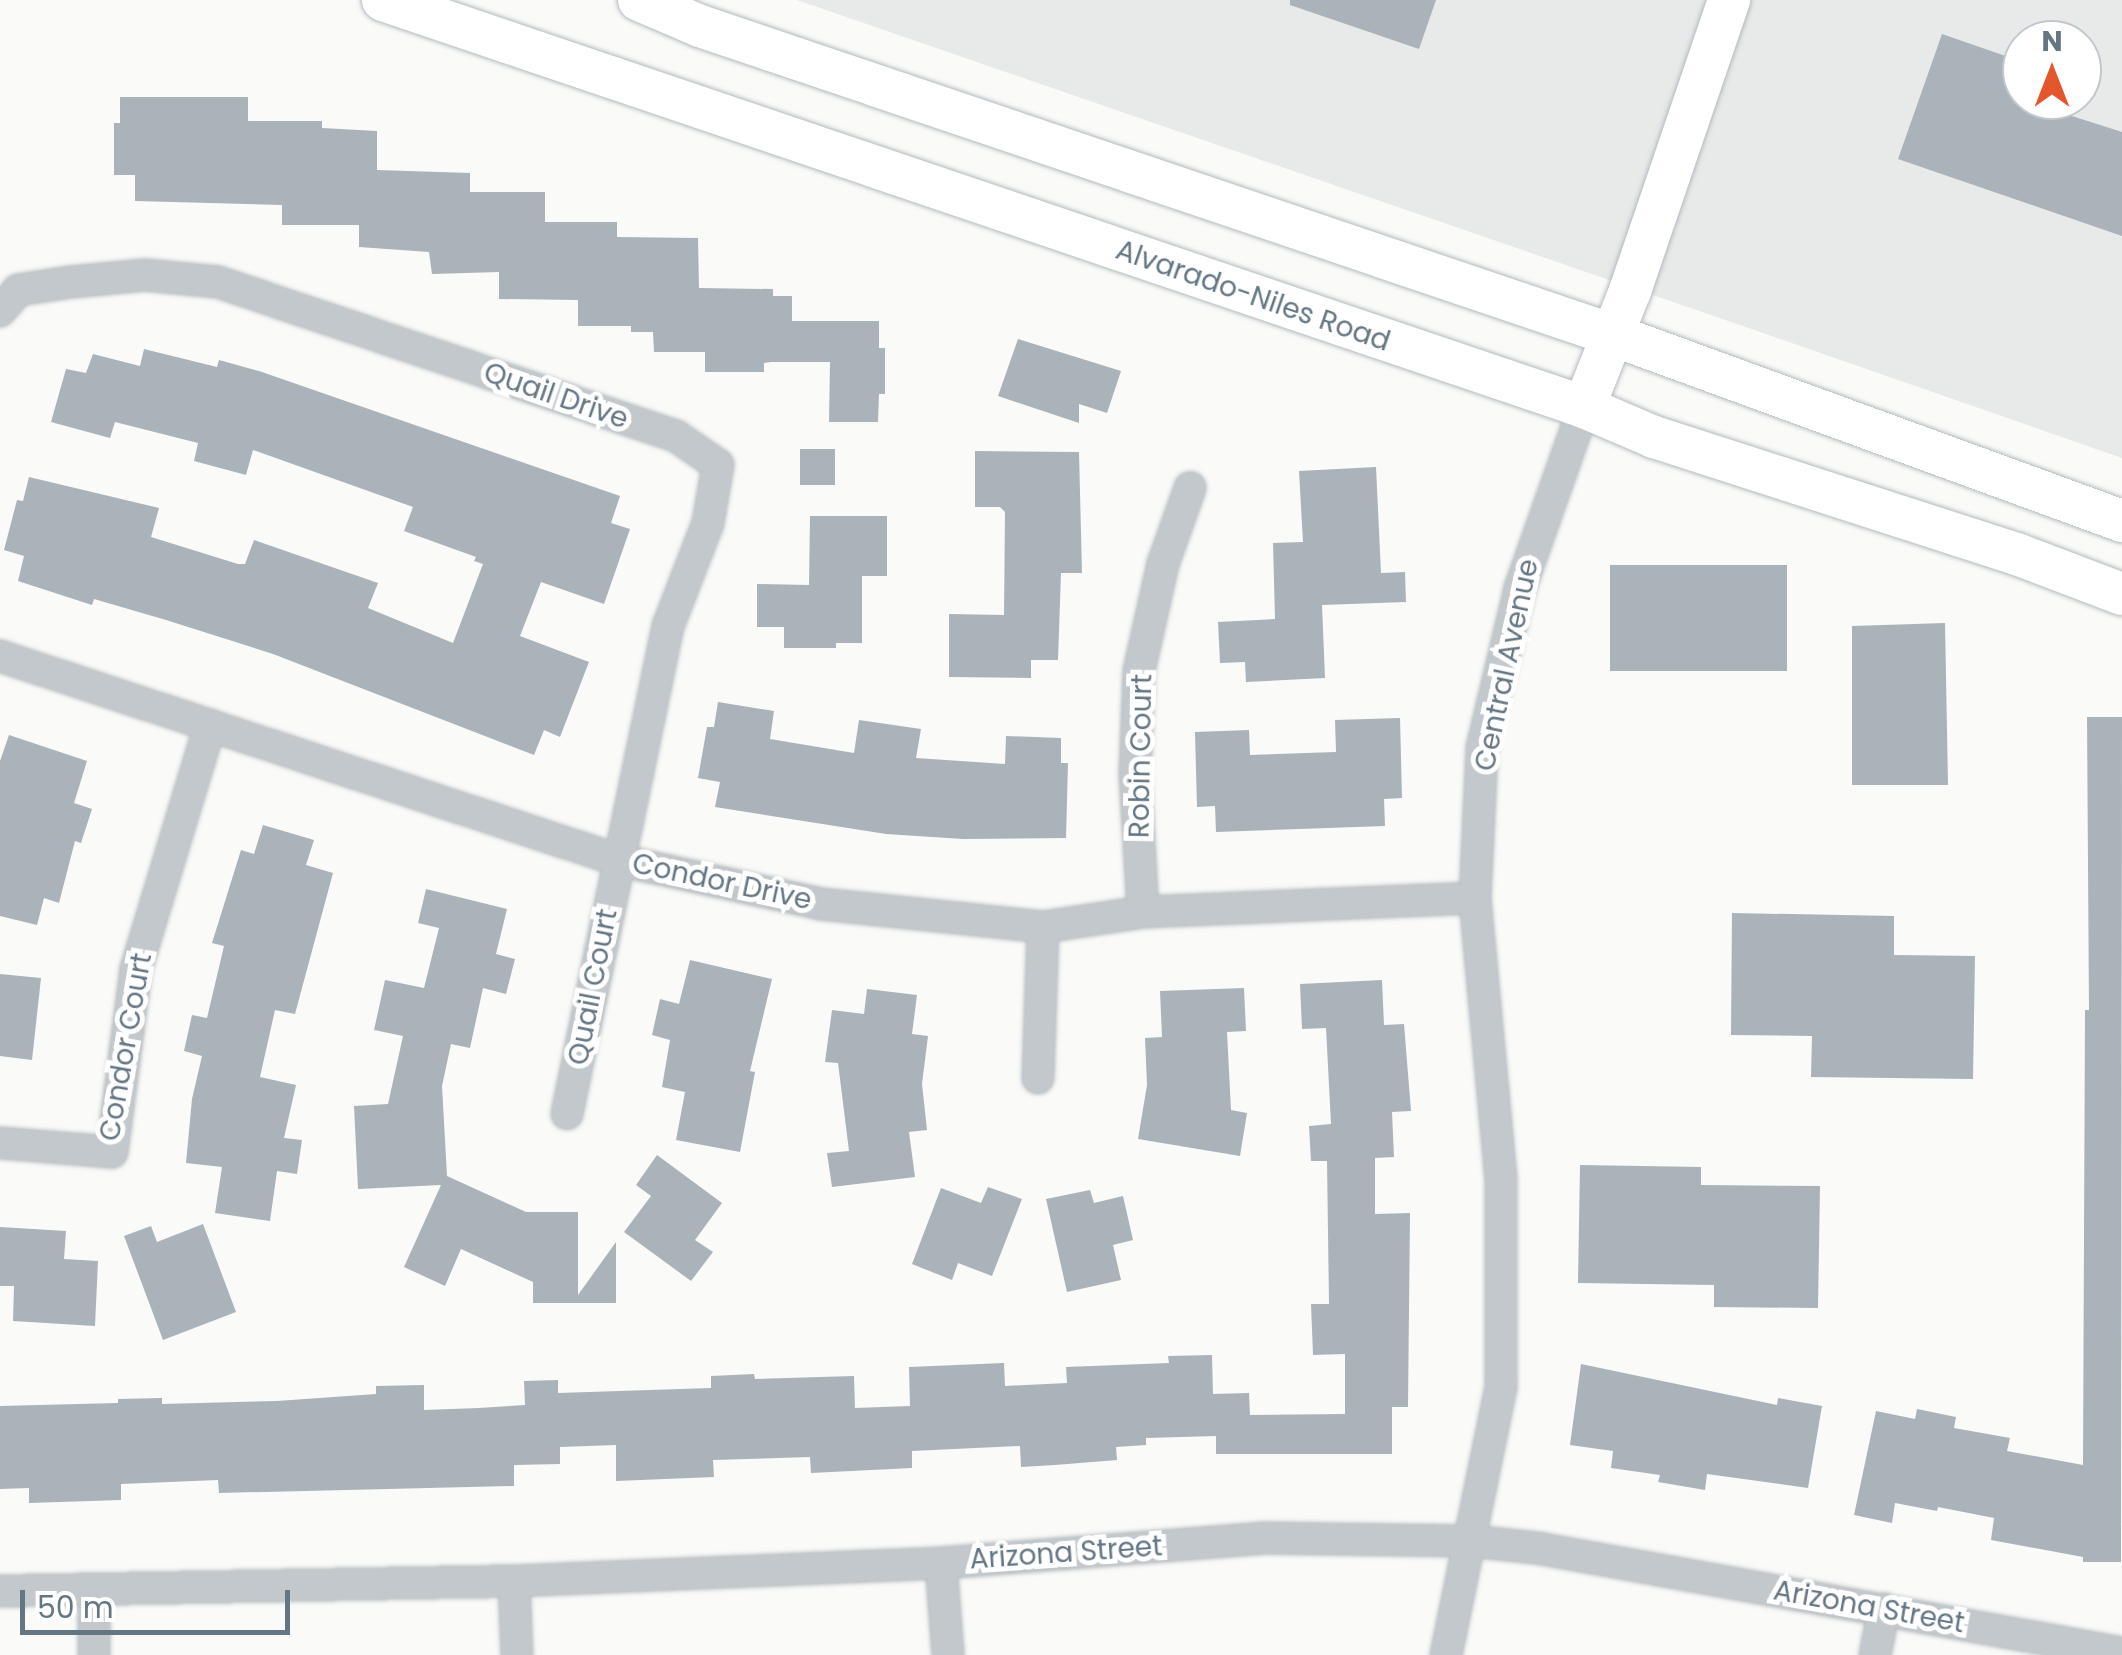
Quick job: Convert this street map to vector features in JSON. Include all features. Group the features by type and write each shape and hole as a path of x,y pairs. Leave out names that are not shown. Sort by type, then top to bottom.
{"main road":[{"name":"Alvarado-Niles Road","path":"383,0 1584,408 1654,437 2017,554 2122,594"},
{"path":"640,0 700,26 1613,335 2122,521"},
{"name":"Central Avenue","path":"1584,408 1729,0"}],"street":[{"name":"Quail Drive","path":"0,311 18,290 71,282 144,275 218,282 676,436 718,465 708,524 668,626 618,860"},
{"name":"Central Avenue","path":"1446,1655 1500,1387 1500,1180 1475,898 1482,748 1520,588 1584,408"},
{"name":"Robin Court","path":"1143,912 1135,775 1139,671 1163,564 1190,488"},
{"name":"Condor Drive","path":"0,656 618,860 820,904 1043,927 1143,912 1475,898"},
{"name":"Condor Court","path":"0,1143 112,1152 136,969 210,725"},
{"name":"Quail Court","path":"567,1114 618,860"},
{"path":"1038,1078 1043,927"},
{"name":"Arizona Street","path":"0,1591 514,1581 940,1563 1263,1538 1470,1540 1537,1548 2122,1653"},
{"path":"940,1563 948,1655"},
{"path":"514,1581 517,1655"},
{"path":"94,1592 94,1655"},
{"path":"1874,1655 1884,1609"}],"shaded area":[{"path":"797,0 2122,0 2122,458 1763,333"}],"building":[{"path":"1290,0 1436,0 1419,49 1290,5"},
{"path":"1942,34 2002,55 2002,120 2084,120 2122,132 2122,236 1898,159"},
{"path":"120,97 248,97 248,121 322,121 322,128 377,131 377,170 470,173 470,192 545,192 545,222 617,222 617,237 698,238 699,288 773,289 773,296 792,296 792,321 879,321 879,348 885,348 885,394 879,394 878,422 829,422 830,362 764,363 764,372 705,372 705,352 654,352 653,332 631,332 631,326 578,326 578,300 499,299 499,272 432,274 429,252 359,247 359,225 282,225 282,205 135,201 135,175 114,175 114,123 120,123"},
{"path":"1018,339 1121,371 1107,413 1079,404 1079,423 998,396"},
{"path":"144,349 217,367 219,360 259,371 620,496 611,523 630,529 604,604 541,582 520,636 589,662 560,737 544,730 534,755 273,654 94,599 92,605 18,581 24,556 4,550 17,500 23,501 29,477 159,508 151,537 238,564 245,564 254,540 378,583 368,608 453,643 483,564 474,561 476,557 404,531 413,507 253,450 246,475 194,461 198,443 115,422 110,438 51,422 66,369 86,373 93,354 140,366"},
{"path":"800,449 835,449 835,485 800,485"},
{"path":"975,451 1079,452 1082,573 1061,573 1058,660 1031,660 1031,678 949,677 949,614 1004,615 1005,512 1000,507 975,507"},
{"path":"1376,467 1381,573 1405,572 1406,602 1322,605 1325,678 1246,682 1245,662 1220,663 1218,622 1275,619 1273,543 1303,542 1299,471"},
{"path":"810,516 887,516 887,576 862,576 862,643 836,643 836,648 784,648 784,627 757,627 757,584 809,585"},
{"path":"1610,565 1787,565 1787,671 1610,671"},
{"path":"1945,623 1948,785 1852,785 1852,626"},
{"path":"718,702 774,711 770,739 854,753 859,720 921,729 916,758 1005,764 1006,736 1061,738 1061,763 1068,763 1066,838 963,839 886,834 715,807 720,782 698,778 707,727 714,727"},
{"path":"2087,717 2122,717 2121,1562 2083,1562 2083,1557 1991,1540 1994,1518 1938,1507 1937,1511 1895,1503 1892,1523 1854,1515 1876,1411 1915,1419 1917,1409 1956,1417 1954,1428 2010,1438 2007,1451 2083,1465 2085,1010 2089,1010"},
{"path":"1400,718 1402,798 1384,799 1385,826 1216,832 1215,806 1197,807 1195,732 1249,730 1250,755 1336,752 1335,720"},
{"path":"9,735 87,761 74,803 92,809 81,843 75,841 59,903 44,898 37,925 0,916 0,761"},
{"path":"263,825 314,840 306,865 333,873 295,1014 275,1010 260,1077 296,1085 284,1138 302,1140 297,1174 277,1171 270,1221 215,1213 222,1167 186,1163 192,1099 202,1056 184,1051 192,1015 207,1018 224,946 212,943 241,850 254,854"},
{"path":"426,889 507,909 496,954 515,959 506,994 483,988 470,1048 451,1044 442,1086 447,1176 526,1212 578,1212 578,1295 616,1242 616,1303 533,1303 533,1282 461,1249 445,1286 404,1267 441,1185 358,1189 354,1106 388,1104 403,1036 374,1030 385,980 424,988 439,928 418,923"},
{"path":"1732,913 1894,916 1894,955 1975,956 1973,1079 1811,1077 1812,1036 1731,1035"},
{"path":"690,960 772,979 750,1071 755,1072 740,1152 676,1140 685,1092 662,1087 670,1040 652,1035 660,999 679,1004"},
{"path":"0,974 41,978 32,1060 0,1056"},
{"path":"1382,980 1384,1025 1404,1024 1411,1111 1392,1112 1394,1157 1375,1158 1375,1214 1410,1213 1408,1407 1392,1407 1392,1454 1216,1454 1216,1436 1146,1438 1146,1445 1116,1447 1117,1460 1021,1467 1020,1446 912,1451 912,1468 811,1473 810,1457 713,1460 714,1477 616,1481 616,1445 560,1447 560,1464 514,1465 514,1486 219,1493 218,1480 121,1484 121,1500 29,1503 29,1488 0,1489 0,1406 118,1403 118,1399 162,1398 162,1404 277,1401 376,1394 376,1386 424,1385 424,1410 479,1408 525,1405 524,1381 558,1380 558,1393 711,1388 711,1376 754,1374 755,1379 854,1376 855,1408 910,1406 909,1367 1004,1363 1005,1386 1067,1383 1066,1367 1169,1363 1168,1356 1212,1355 1213,1394 1249,1393 1250,1415 1345,1414 1345,1354 1313,1355 1311,1304 1329,1304 1327,1161 1311,1161 1309,1126 1331,1124 1326,1028 1302,1029 1300,984"},
{"path":"1244,988 1246,1031 1227,1032 1231,1110 1247,1113 1240,1156 1138,1139 1147,1085 1145,1038 1162,1037 1160,991"},
{"path":"867,989 917,995 912,1034 928,1036 922,1084 927,1130 909,1132 915,1177 832,1187 827,1153 849,1151 838,1063 825,1062 832,1010 864,1014"},
{"path":"657,1155 722,1203 695,1240 713,1252 691,1281 624,1232 651,1196 636,1185"},
{"path":"1580,1165 1701,1167 1701,1185 1820,1186 1818,1308 1714,1307 1714,1285 1578,1283"},
{"path":"988,1187 1022,1199 992,1276 958,1263 952,1280 912,1264 941,1188 981,1203"},
{"path":"1090,1190 1094,1203 1123,1196 1133,1240 1113,1245 1121,1280 1067,1292 1046,1199"},
{"path":"203,1224 236,1312 163,1340 124,1236 151,1226 157,1242"},
{"path":"0,1227 66,1231 64,1259 98,1261 95,1326 13,1321 14,1286 0,1286"},
{"path":"1581,1364 1777,1405 1778,1398 1822,1406 1808,1488 1707,1474 1705,1490 1658,1482 1660,1475 1611,1468 1613,1451 1570,1445"}]}
